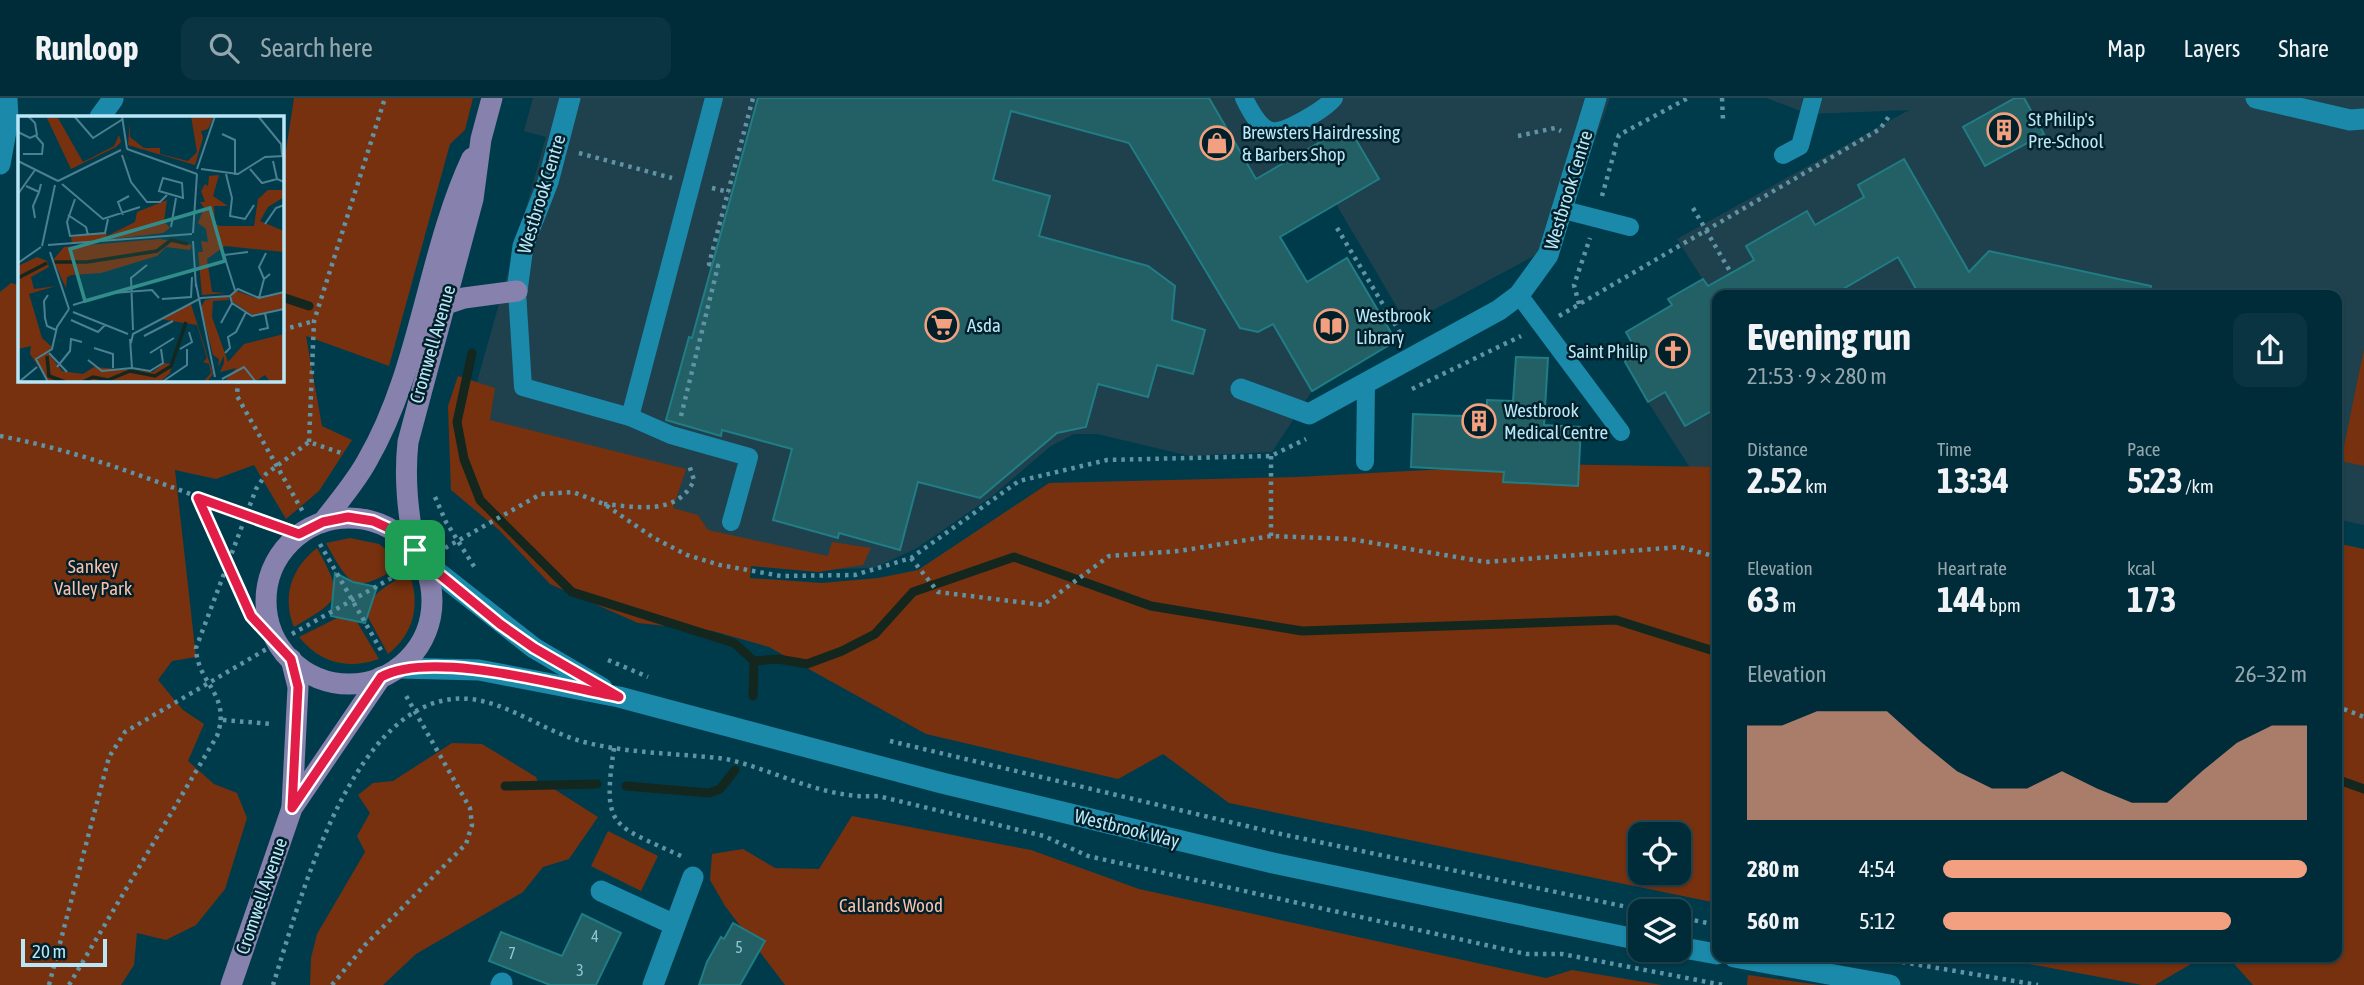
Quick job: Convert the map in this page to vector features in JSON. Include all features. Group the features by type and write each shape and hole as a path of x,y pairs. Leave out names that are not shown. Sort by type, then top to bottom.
{"main road":[{"name":"Cromwell Avenue","path":"231,985 292,808 388,668 415,652 430,618 430,583 407,508 405,471 408,442 473,199 481,139 492,98"},
{"name":"Cromwell Avenue","path":"276,640 268,618 269,582 283,550 311,527 368,461 405,369 455,194 481,139"},
{"path":"443,305 464,299 517,292"},
{"path":"311,527 348,517 373,521 397,532 421,558"},
{"path":"276,640 291,659 310,674 333,682 358,683 388,668"},
{"name":"Cromwell Avenue","path":"291,659 298,687 292,808"}],"street":[{"path":"0,164 13,120 7,98"},
{"name":"Westbrook Centre","path":"517,292 523,246 548,182 570,98"},
{"name":"Westbrook Centre","path":"1241,389 1309,414 1519,295 1548,255 1596,98"},
{"path":"2256,98 2350,120 2364,119"},
{"path":"101,116 113,99"},
{"name":"Westbrook Way","path":"421,558 534,648 619,697"},
{"name":"Westbrook Way","path":"388,668 479,670 619,697 942,783 1260,860 1628,937"},
{"path":"653,985 693,877"},
{"path":"601,891 675,925"},
{"path":"1691,949 1712,953"},
{"path":"1762,962 1890,985"}],"lane":[{"path":"630,417 714,98"},
{"path":"1244,98 1264,127 1273,131 1286,128 1327,107 1334,98"},
{"path":"1783,155 1800,146 1813,98"},
{"path":"1564,209 1630,226"},
{"path":"517,292 523,387 630,417 671,435 749,457 731,522"},
{"path":"1519,295 1621,432"},
{"path":"1365,462 1366,384"}],"path":[{"path":"309,442 314,321 385,98"},
{"path":"680,420 718,266 709,264 753,98"},
{"path":"1604,143 1615,146 1619,135 1688,98"},
{"path":"1722,98 1723,120"},
{"path":"1404,393 1543,326 1880,129 1890,115"},
{"path":"1518,136 1555,128"},
{"path":"575,152 674,178"},
{"path":"709,187 729,192"},
{"path":"1693,208 1731,273"},
{"path":"1337,228 1403,337"},
{"path":"284,329 314,321"},
{"path":"238,382 237,396 388,668"},
{"path":"49,985 109,757 125,732 421,558 541,494 573,492 604,504 654,538 687,555 781,576 855,575 911,558 1019,481 1107,460 1271,456 1318,434"},
{"path":"0,436 108,462 245,516 311,527"},
{"path":"309,442 345,455"},
{"path":"69,985 217,736 223,720 222,705 196,657 196,648 256,489 266,474 309,442"},
{"path":"1271,456 1271,536"},
{"path":"604,504 644,508 662,506 678,500 689,491 694,480 689,465"},
{"path":"433,492 451,531 476,570"},
{"path":"198,498 251,616 276,640"},
{"path":"911,558 938,592 1043,605 1108,556 1180,551 1271,536 1350,538 1486,562 1680,547 1712,556"},
{"path":"598,656 661,680"},
{"path":"332,985 365,945 466,844 472,825 470,808 404,692"},
{"path":"273,985 311,869 344,792 379,745 408,716 432,702 471,699 494,705 583,742 614,748 737,761 783,779 857,797 878,796 1044,836 1088,856 1526,954 1562,954 1723,985"},
{"path":"2342,708 2364,716"},
{"path":"223,720 279,724"},
{"path":"878,738 1276,833 1628,907"},
{"path":"614,748 609,795 615,819 623,829 684,858 693,877"},
{"path":"1691,920 1712,924"},
{"path":"1903,962 2038,985"}],"shaded area":[{"path":"533,98 1610,98 1558,243 1407,324 1336,204 1280,237 1294,261 1224,302 1240,328 1258,332 1273,324 1312,391 1272,452 1190,456 1097,434 1074,434 1051,446 991,497 917,548 874,568 800,570 464,428 546,137 524,131"},
{"path":"1766,98 2364,98 2364,525 2342,520 2342,290 1721,290 1716,282 1707,286 1677,239 1909,110 1809,114"},
{"path":"1665,392 1685,426 1712,411 1712,502 1648,402"}],"green space":[{"name":"Sankey Valley Park","path":"294,98 473,98 465,130 450,144 389,366 306,336 322,426 352,440 319,491 286,519 254,465 216,479 175,470 196,657 172,661 158,680 183,710 204,724 188,761 214,784 237,793 247,818 225,889 196,925 166,940 137,933 134,965 121,985 0,985 0,292 11,283 18,285 18,382 284,382 284,163"},
{"path":"2364,349 2364,466 2342,461"},
{"path":"458,376 495,388 490,420 686,469 673,508 698,515 708,530 828,556 832,542 871,548 863,565 818,572 751,566 750,578 822,583 878,578 918,570 1049,483 1297,477 1539,464 1712,467 1712,902 1629,885 1691,885 1691,822 1628,822 1628,885 1229,803 1163,754 1118,779 926,734 769,647 713,631 638,623 550,584 499,530 451,490 448,406"},
{"path":"350,538 379,544 404,564 375,580 357,583 343,571 326,543"},
{"path":"2342,544 2364,549 2364,985 2253,985 2232,962 2342,962"},
{"path":"317,548 332,578 334,596 322,610 294,627 289,605 291,584 301,565"},
{"path":"409,573 414,596 413,618 404,637 388,654 368,617 369,608 371,601 381,590"},
{"path":"339,617 357,622 379,659 356,664 335,662 316,653 299,637"},
{"path":"452,743 482,744 536,777 541,789 554,789 598,817 569,859 543,867 523,892 416,954 383,985 310,985 311,958 317,934 365,852 357,836 370,813 358,795 373,783 393,781"},
{"name":"Callands Wood","path":"852,816 1031,850 1139,889 1546,978 1572,970 1662,985 785,985 725,906 710,880 712,854 743,849 775,868 819,869"},
{"path":"608,831 658,856 641,891 591,866"},
{"path":"2018,962 2194,962 2155,985 2142,985"},
{"path":"1748,975 1820,985 1747,985"}],"building":[{"name":"Asda","path":"758,98 1209,98 1256,179 1348,126 1379,179 1280,237 1307,282 1347,258 1396,341 1312,391 1273,324 1258,332 1240,328 1129,143 1011,111 993,180 1050,196 1039,236 1148,266 1175,286 1172,320 1205,330 1193,374 1157,365 1148,397 1098,384 1086,427 1057,433 980,498 918,482 900,550 839,533 838,538 773,520 792,449 722,430 721,436 666,420 689,337 692,338"},
{"name":"St Philip's Pre-School","path":"2015,98 2024,98 2044,134 1985,166 1963,127"},
{"path":"1904,159 1969,272 1989,251 2151,286 2150,290 1917,290 1898,257 1841,290 1712,290 1712,411 1685,426 1665,392 1648,402 1625,362 1632,343 1626,332 1672,305 1668,299 1703,279 1708,286 1754,260 1746,246 1807,211 1815,225 1864,197 1858,185"},
{"name":"Westbrook Medical Centre","path":"1516,357 1548,358 1544,425 1581,427 1578,486 1503,482 1504,472 1411,467 1413,414 1487,417 1487,400 1513,401"},
{"path":"335,573 353,582 377,587 365,623 331,616"},
{"path":"582,914 621,933 596,985 550,985 489,961 501,932 562,956"},
{"path":"733,923 765,941 740,985 699,985 707,962 721,937 724,939"}],"waterway":[{"path":"284,298 309,306"},
{"path":"472,353 457,422 464,459 480,500 572,592 734,643 754,661 778,659 807,664 842,651 875,634 913,592 1014,557 1151,606 1302,631 1616,620 1712,650"},
{"path":"753,696 754,661"},
{"path":"626,786 709,793 720,789 735,770"},
{"path":"2342,781 2364,789"},
{"path":"505,786 597,784"}],"place":[{"name":"St Philip's Pre-School","path":"2004,130"},
{"name":"Brewsters Hairdressing & Barbers Shop","path":"1217,143"},
{"name":"Asda","path":"942,325"},
{"name":"Westbrook Library","path":"1331,326"},
{"name":"Saint Philip","path":"1673,351"},
{"name":"Westbrook Medical Centre","path":"1479,421"}],"route":[{"path":"198,498 299,534 323,522 348,517 373,521 397,532 415,550 422,560 500,624 534,648 619,697 479,670 398,668 381,677 292,808 298,687 291,659 251,616 198,498"}]}
